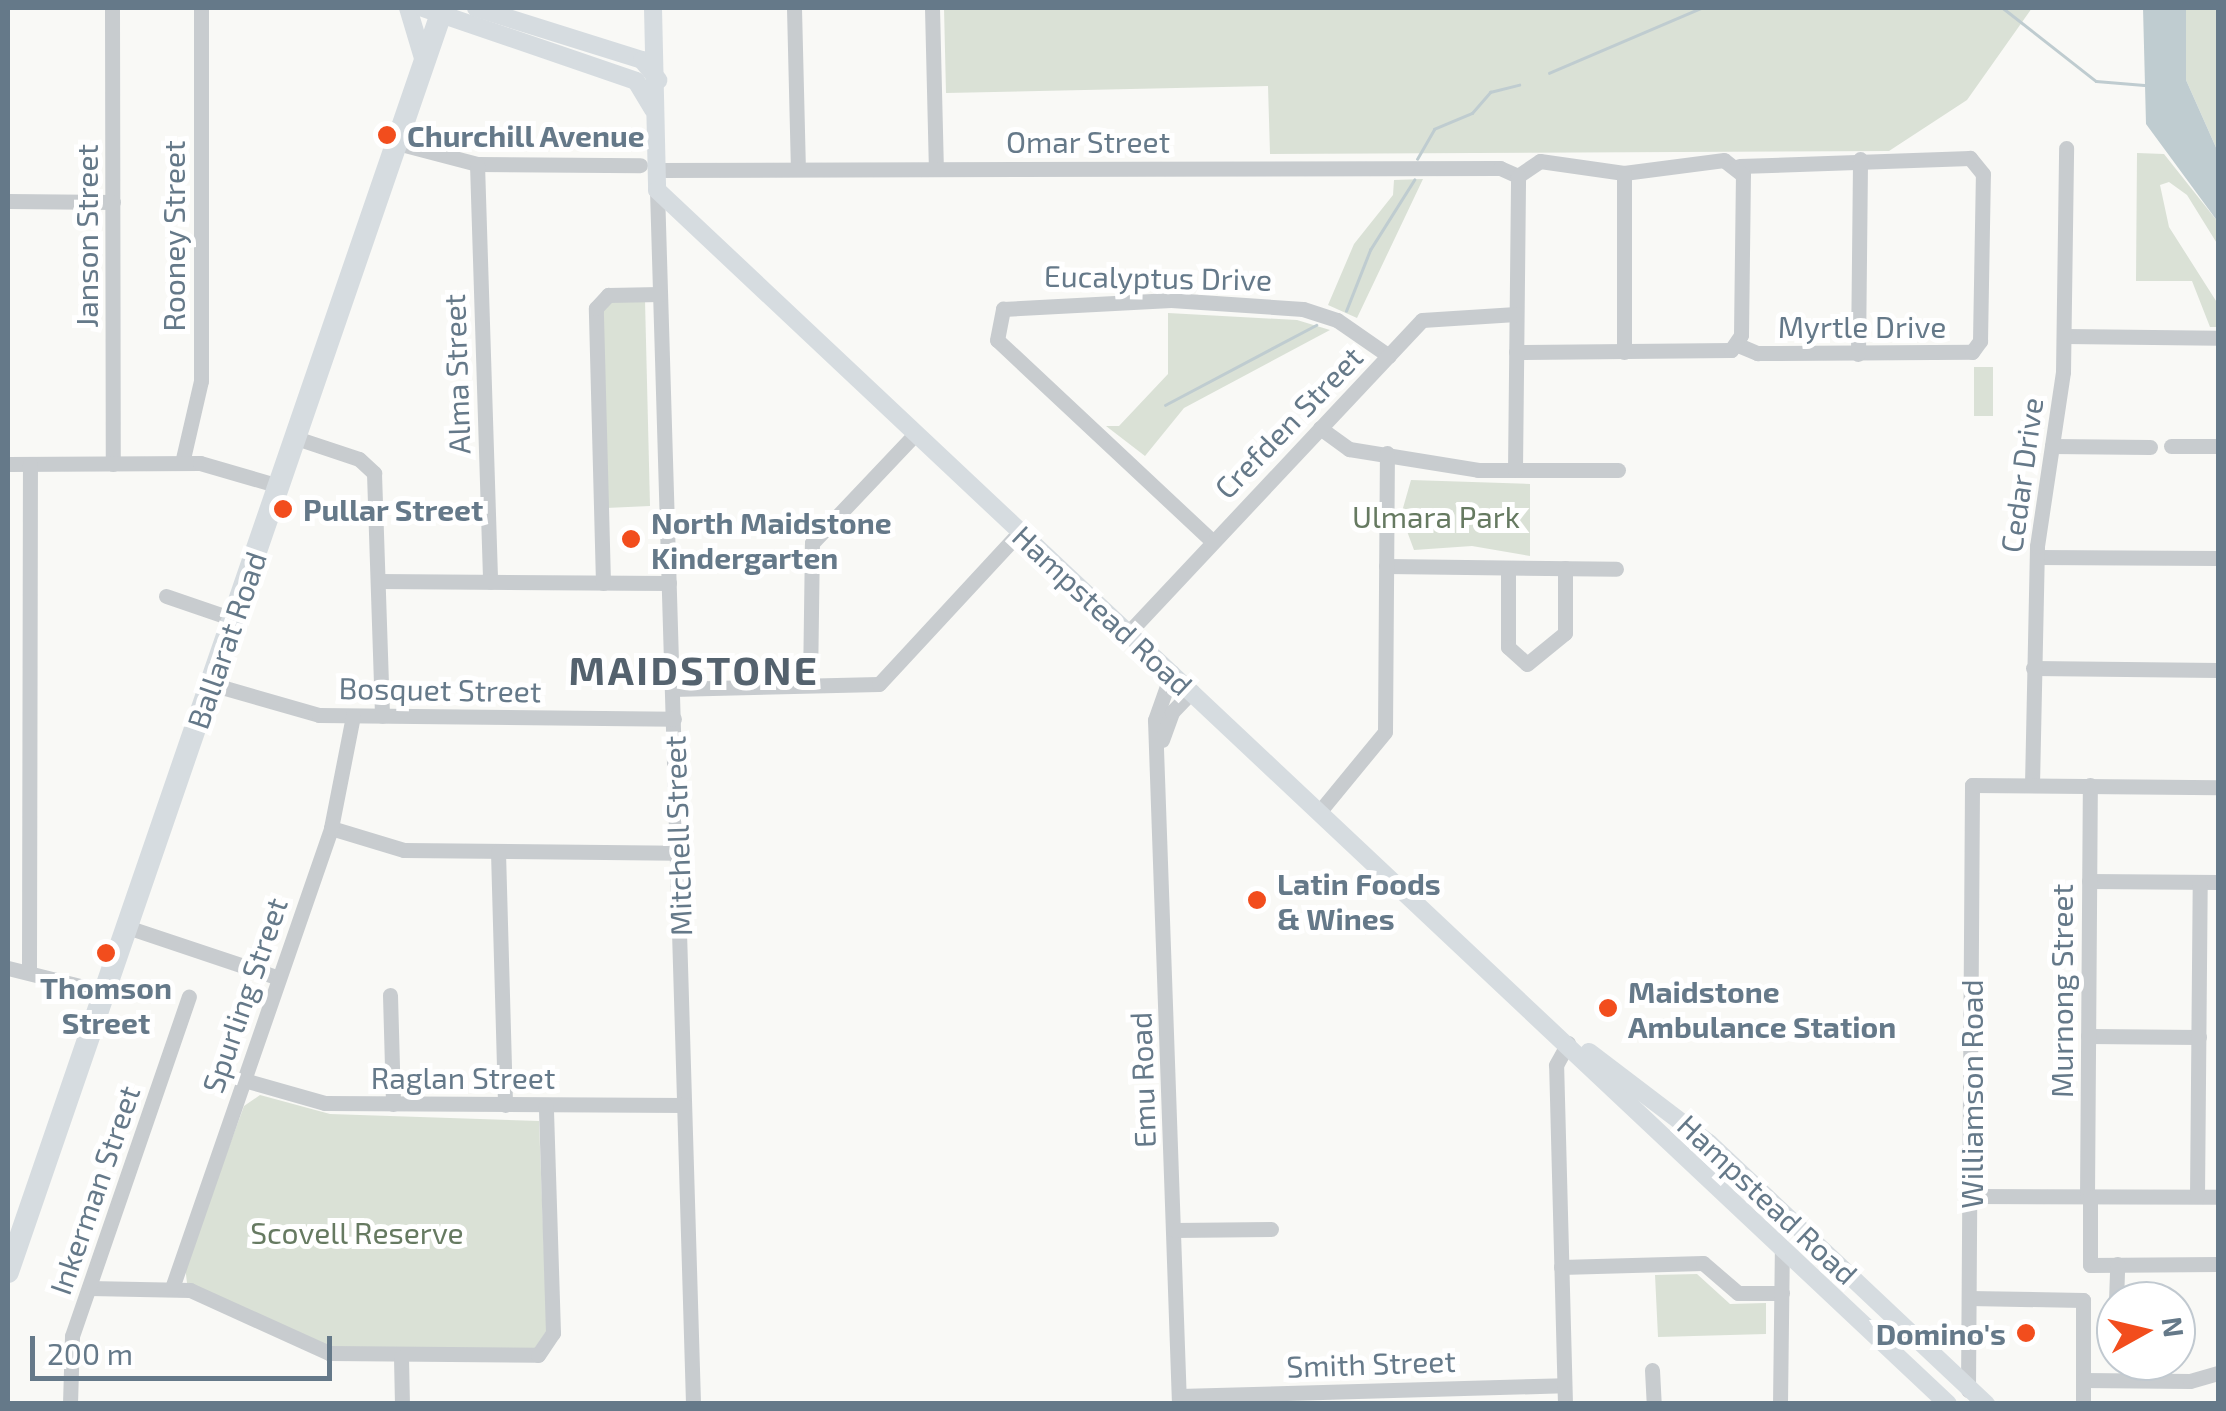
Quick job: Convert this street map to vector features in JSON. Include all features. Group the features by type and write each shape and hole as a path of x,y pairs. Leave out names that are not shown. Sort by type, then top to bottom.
{"highway":[{"name":"Ballarat Road","path":"8,1272 424,68 436,10"}],"main road":[{"path":"408,8 424,68"},
{"path":"476,8 642,60 658,81"},
{"path":"436,10 625,77 642,60 654,14"},
{"name":"Mitchell Street","path":"654,14 658,81 656,150 648,167 657,190"},
{"name":"Mitchell Street","path":"625,77 649,94 656,150"},
{"name":"Hampstead Road","path":"657,190 1019,533 1552,1026 1948,1404"},
{"name":"Hampstead Road","path":"1552,1026 1677,1115 1968,1397 1986,1404"}],"street":[{"name":"Janson Street","path":"112,8 113,464"},
{"name":"Rooney Street","path":"182,463 201,376 200,8"},
{"path":"794,8 798,168"},
{"path":"932,8 936,168"},
{"name":"Omar Street","path":"397,143 477,164 1500,168 1518,176"},
{"name":"Cedar Drive","path":"2032,785 2037,556 2065,336 2074,174 2066,148"},
{"path":"1858,354 1860,158"},
{"name":"Myrtle Drive","path":"1516,352 1722,352 1738,345 1757,353 1858,354 1978,348 1983,174 1970,158 1860,158 1740,166 1724,160 1624,173 1540,161 1518,176"},
{"name":"Alma Street","path":"477,164 490,582"},
{"path":"1738,345 1740,166"},
{"path":"1624,173 1624,352"},
{"path":"1516,470 1518,176"},
{"name":"Mitchell Street","path":"657,190 693,1404"},
{"path":"8,201 113,202"},
{"path":"659,238 670,221 694,226"},
{"path":"603,583 596,308 608,296 660,294"},
{"name":"Eucalyptus Drive","path":"1212,541 997,340 1003,308 1171,300 1303,310 1337,320 1388,356"},
{"name":"Crefden Street","path":"1129,632 1388,356 1430,317 1516,314"},
{"path":"2065,336 2218,338"},
{"path":"1320,428 1349,449 1516,470 1618,470"},
{"path":"810,684 812,543 916,434"},
{"path":"296,438 359,460 374,473 382,716"},
{"path":"2052,446 2142,447 2133,465"},
{"path":"2171,446 2218,446"},
{"path":"1320,811 1385,732 1387,453"},
{"path":"8,464 182,463 279,486"},
{"path":"28,968 30,464"},
{"path":"672,690 889,677 1019,533"},
{"path":"2037,556 2218,558"},
{"path":"1386,566 1616,569"},
{"path":"1508,568 1508,647 1526,664 1565,633 1565,568"},
{"path":"378,581 669,582"},
{"path":"166,596 234,619"},
{"path":"2033,668 2218,670"},
{"name":"Emu Road","path":"1172,672 1156,706 1179,1400"},
{"name":"Bosquet Street","path":"211,684 289,710 352,716 674,718"},
{"name":"Emu Road","path":"1160,754 1165,724 1192,690"},
{"name":"Spurling Street","path":"172,1288 331,828 352,716"},
{"name":"Williamson Road","path":"1968,1397 1972,784 2032,785"},
{"path":"2032,785 2218,787"},
{"name":"Murnong Street","path":"2090,786 2090,1265 2116,1264"},
{"path":"331,828 404,850 677,852"},
{"path":"498,852 505,1105"},
{"path":"2089,881 2218,882"},
{"path":"2197,1196 2200,882"},
{"path":"127,928 278,978"},
{"path":"8,968 28,968 104,992"},
{"path":"390,995 393,1104"},
{"name":"Inkerman Street","path":"70,1404 70,1345 190,997"},
{"path":"2088,1036 2199,1037"},
{"path":"1565,1404 1556,1065 1568,1043"},
{"name":"Raglan Street","path":"244,1080 313,1101 684,1106"},
{"path":"89,1288 172,1288 219,1300 308,1348 401,1357 530,1357 549,1343 546,1105"},
{"path":"1970,1196 2218,1196"},
{"path":"1174,1230 1271,1229"},
{"path":"1780,1404 1782,1249"},
{"path":"1560,1267 1703,1263 1738,1293 1782,1293"},
{"path":"1782,1293 1786,1270 1799,1264"},
{"path":"2116,1281 2116,1264 2218,1264"},
{"path":"1970,1298 2082,1300 2083,1404"},
{"path":"401,1357 402,1404"},
{"path":"1652,1370 1654,1404"},
{"path":"2083,1380 2096,1380"},
{"name":"Smith Street","path":"1179,1400 1435,1396 1564,1385"}],"green space":[{"path":"944,8 2032,8 1967,100 1889,151 1270,154 1268,86 946,93"},
{"path":"2186,8 2218,8 2218,152 2186,80"},
{"path":"2137,153 2164,154 2218,222 2218,245 2187,195 2169,182 2160,185 2169,227 2218,304 2218,327 2210,327 2192,281 2136,281"},
{"path":"1423,179 1357,318 1328,305 1354,244 1393,195 1394,180"},
{"path":"645,300 650,506 606,508 601,301"},
{"path":"1168,313 1297,320 1330,330 1184,408 1145,456 1106,426 1119,426 1168,374"},
{"path":"1974,367 1993,367 1993,416 1974,416"},
{"name":"Ulmara Park","path":"1411,480 1530,484 1530,556 1472,546 1414,550 1401,515"},
{"name":"Scovell Reserve","path":"260,1095 330,1114 539,1121 547,1330 533,1351 330,1348 187,1283 185,1266 244,1106"},
{"path":"1697,1274 1730,1304 1766,1303 1766,1334 1658,1337 1655,1275"}],"shaded area":[{"path":"2143,8 2186,8 2186,80 2218,152 2218,222 2146,124"}],"waterway":[{"path":"1549,73 1701,8"},
{"path":"2003,8 2096,81 2144,85"},
{"path":"1417,159 1434,129 1472,113 1490,92 1519,85"},
{"path":"1346,311 1370,250 1414,180"},
{"path":"1165,405 1316,325"}],"place":[{"name":"Churchill Avenue","path":"387,135"},
{"name":"Pullar Street","path":"283,509"},
{"name":"North Maidstone Kindergarten","path":"631,539"},
{"name":"Latin Foods & Wines","path":"1257,900"},
{"name":"Thomson Street","path":"106,953"},
{"name":"Maidstone Ambulance Station","path":"1608,1008"},
{"name":"Domino's","path":"2026,1333"}],"district":[{"name":"MAIDSTONE","path":"694,669"}]}
